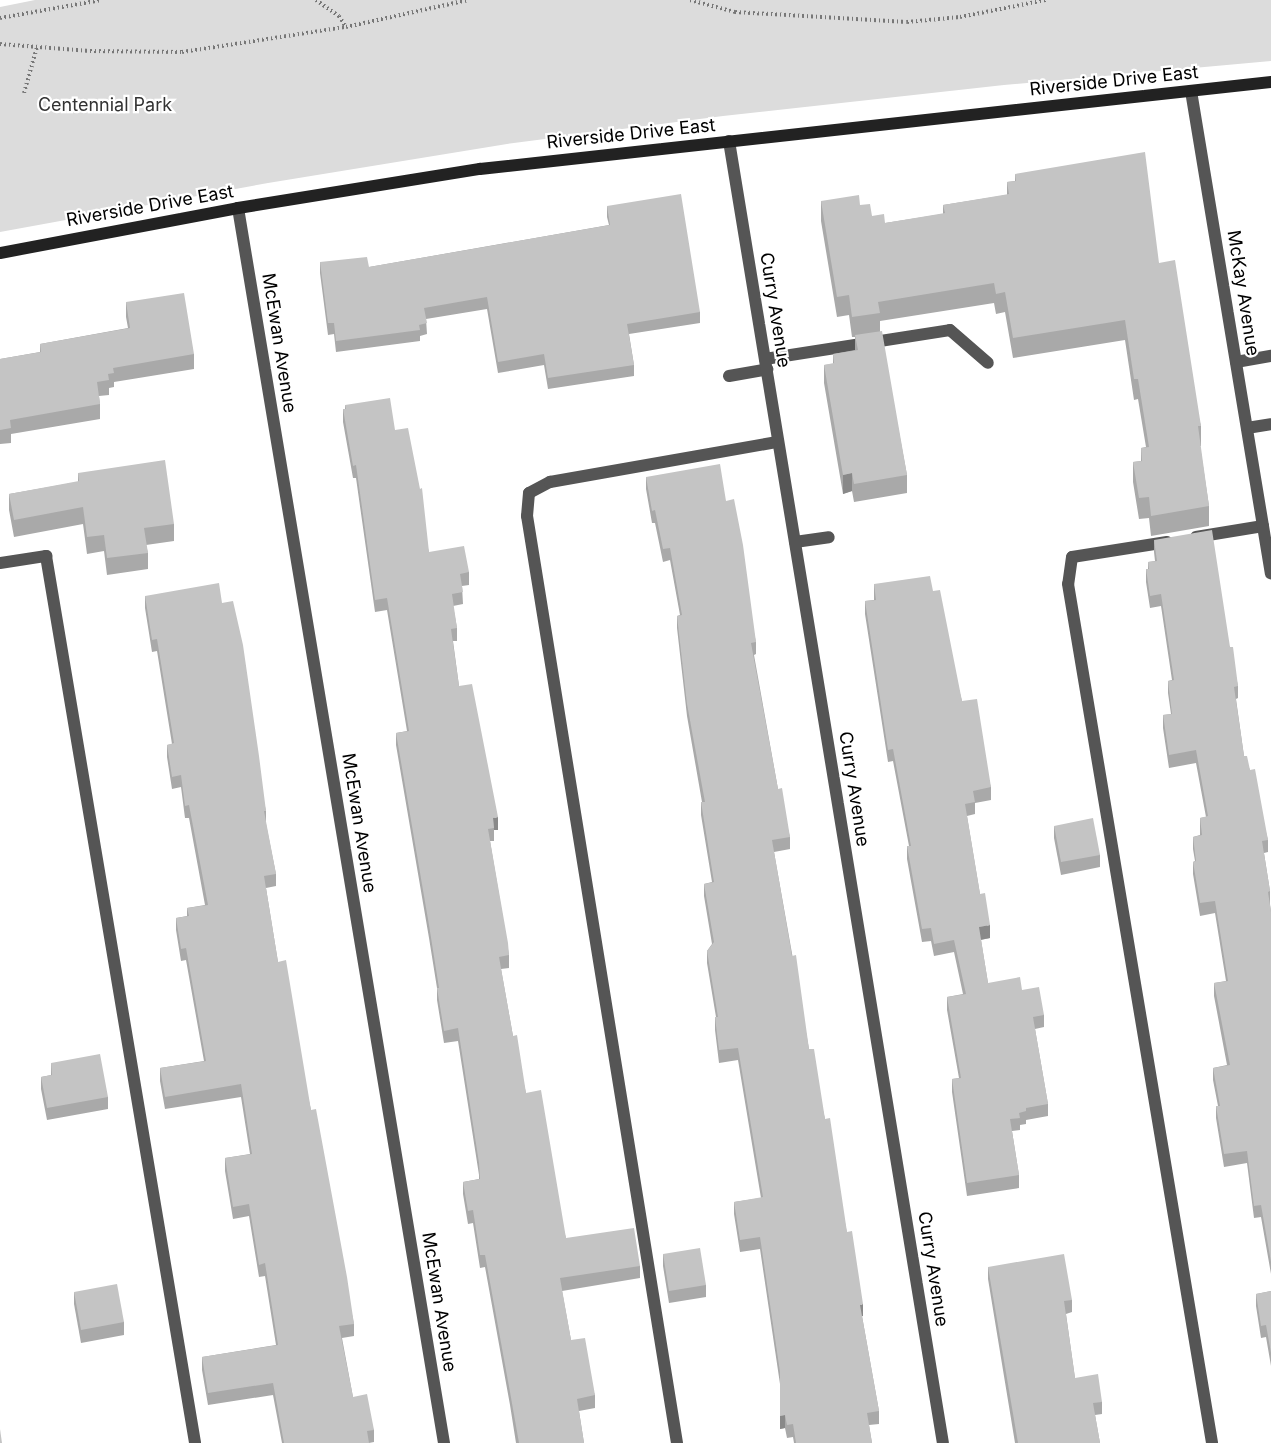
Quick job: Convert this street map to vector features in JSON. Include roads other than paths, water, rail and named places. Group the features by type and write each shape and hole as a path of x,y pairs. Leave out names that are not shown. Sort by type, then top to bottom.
{"main road":[{"name":"Riverside Drive East","path":"0,253 238,208 480,169 1271,82"}],"street":[{"name":"McKay Avenue","path":"1191,91 1271,573"},
{"name":"Curry Avenue","path":"729,141 944,1443"},
{"name":"McEwan Avenue","path":"238,208 444,1443"},
{"path":"729,376 766,364 950,330 988,363"},
{"path":"1236,362 1271,356"},
{"path":"1247,428 1271,424"},
{"path":"677,1443 527,516 529,494 550,482 778,442"},
{"path":"1212,1443 1068,584 1072,557 1263,526"},
{"path":"795,542 829,537"},
{"path":"0,563 46,556 195,1443"}],"park label":[{"name":"Centennial Park","path":"105,105"}]}
